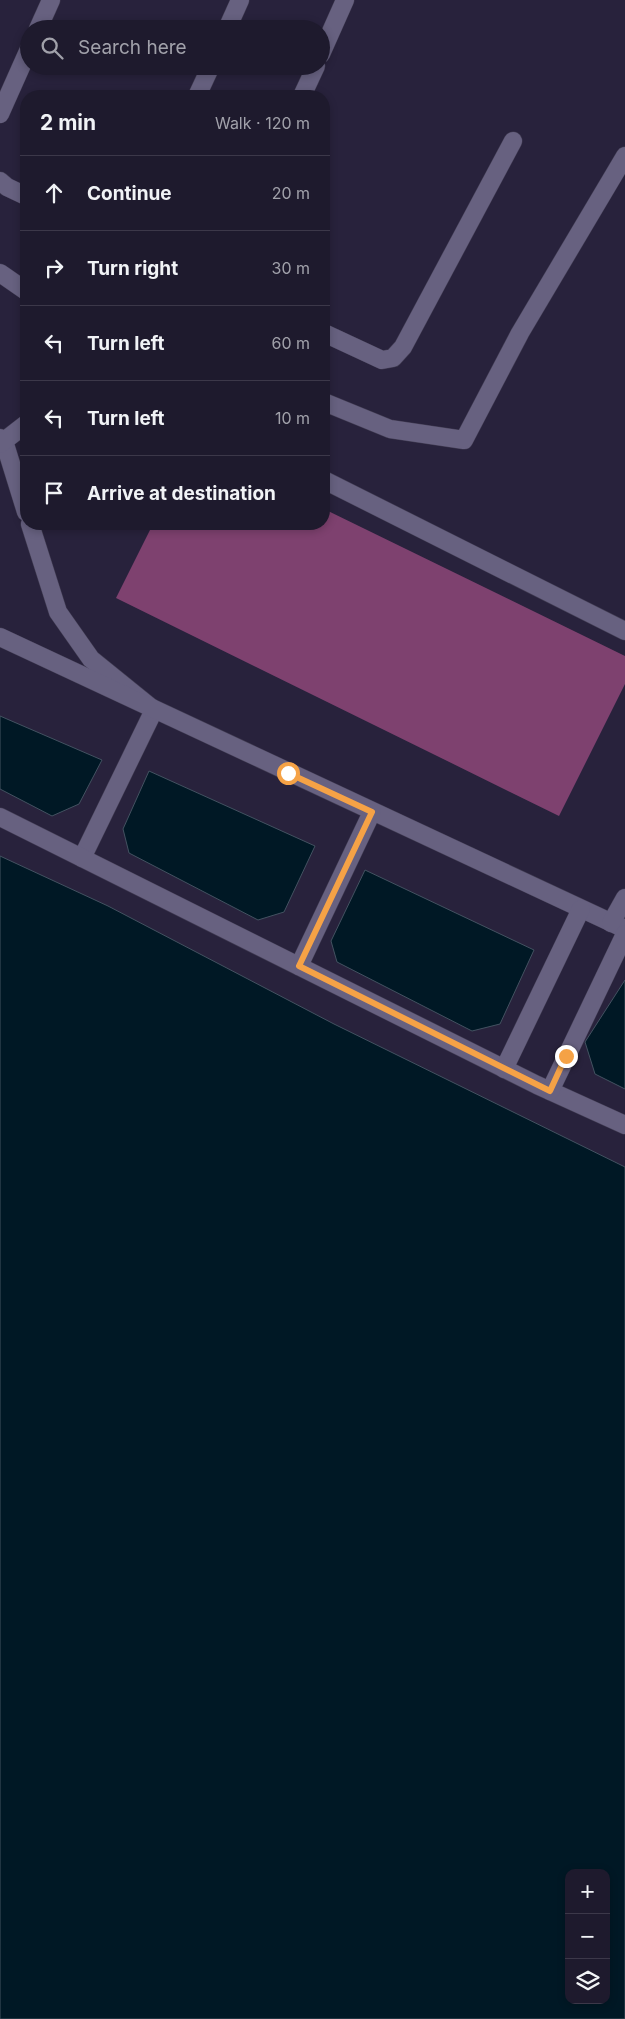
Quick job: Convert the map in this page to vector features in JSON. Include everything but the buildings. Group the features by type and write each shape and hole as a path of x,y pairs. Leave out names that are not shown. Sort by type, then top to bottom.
{"lane":[{"path":"42,20 51,0"},
{"path":"231,20 240,0"},
{"path":"330,34 345,0"},
{"path":"0,114 20,69"},
{"path":"200,90 207,75"},
{"path":"305,90 312,75"},
{"path":"330,336 382,360 393,358 403,347 513,141"},
{"path":"330,404 390,428 464,440 520,333 625,156"},
{"path":"0,181 20,193"},
{"path":"0,273 20,287"},
{"path":"20,429 1,443 20,495"},
{"path":"330,483 625,631"},
{"path":"32,530 58,612 91,659 154,710"},
{"path":"0,637 618,926 625,898"},
{"path":"82,858 154,710"},
{"path":"299,966 372,812"},
{"path":"0,817 504,1069 625,1125"},
{"path":"504,1069 581,909"},
{"path":"550,1091 625,934"}],"water":[{"path":"0,716 102,760 79,804 52,816 0,789"},
{"path":"149,771 315,846 284,912 258,920 129,853 123,829"},
{"path":"0,856 108,906 334,1024 625,1167 625,2019 0,2019"},
{"path":"365,870 534,950 500,1024 472,1031 337,962 331,941"},
{"path":"625,980 625,1089 595,1074 585,1042"}],"route":[{"path":"288,773 372,812 299,966 550,1091 566,1056"}]}
